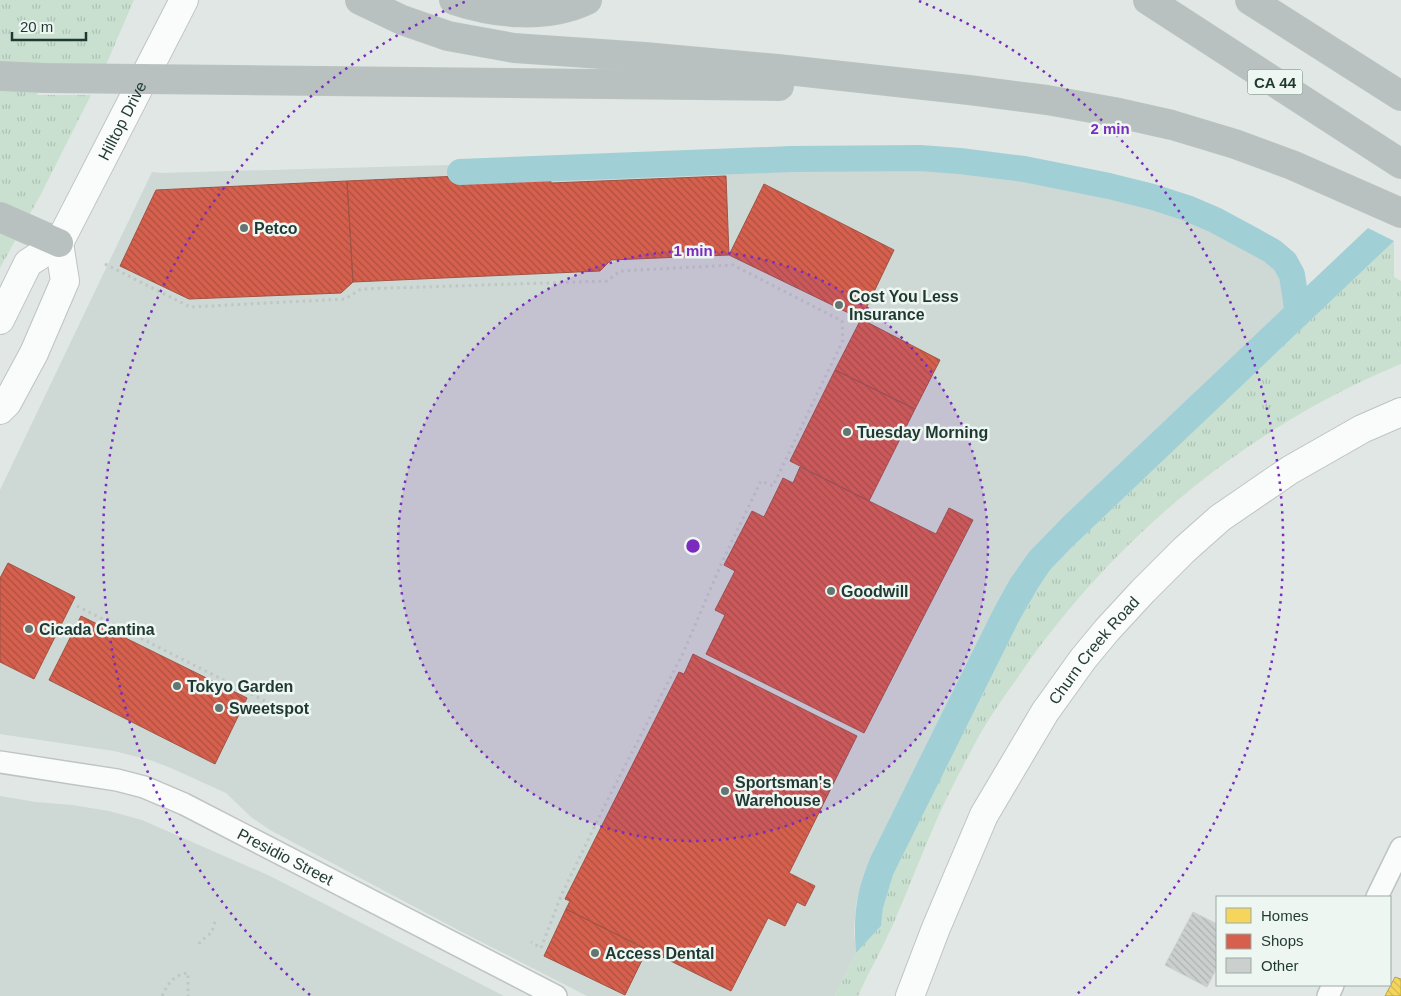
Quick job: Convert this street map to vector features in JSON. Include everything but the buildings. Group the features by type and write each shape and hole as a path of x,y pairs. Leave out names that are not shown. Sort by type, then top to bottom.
{"highway":[{"path":"360,0 402,20 448,36 514,48 645,57 941,87 1047,100 1114,112 1172,125 1235,144 1292,165 1401,213"},
{"path":"454,0 496,10 529,12 556,11 587,0"},
{"name":"CA 44","path":"1148,0 1401,164"},
{"path":"1250,0 1401,96"},
{"path":"0,76 941,87"},
{"path":"0,217 60,242"}],"main road":[{"name":"Hilltop Drive","path":"0,320 28,263 60,242 184,0"},
{"path":"0,410 7,403 34,353 65,281 60,242"},
{"name":"Churn Creek Road","path":"910,996 936,928 984,816 1045,712 1083,659 1107,630 1184,550 1220,518 1290,470 1362,429 1401,412"}],"street":[{"name":"Presidio Street","path":"0,762 117,780 144,787 172,798 556,996"},
{"path":"1377,896 1401,848"}],"path":[{"path":"104,264 190,307 345,299 361,289 608,281 620,271 733,265 842,321 843,340 773,486 761,481 722,562 684,651 604,807 561,896 541,948 531,942"},
{"path":"77,606 265,701"},
{"path":"199,944 212,932 216,918"},
{"path":"162,996 173,978 183,973 188,973 189,996"}],"shaded area":[{"path":"550,162 551,174 925,163 1021,174 1122,194 1200,219 1267,253 1283,267 1287,277 1292,300 1064,516 1029,552 1010,579 871,856 863,876 856,904 854,931 856,953 835,996 587,996 270,830 251,817 226,793 171,768 150,760 114,751 0,734 0,490 152,172"},
{"path":"0,796 109,811 142,820 270,876 504,996 0,996"}],"green space":[{"path":"0,0 134,0 105,67 50,67 37,95 91,95 41,194 0,268"},
{"path":"1394,241 1394,277 1401,281 1401,364 1344,390 1288,421 1235,455 1185,494 1138,536 1094,581 1053,629 980,734 942,808 890,932 858,996 835,996 856,953 881,926 883,908 893,875 1019,621 1050,570"}],"water":[{"path":"1368,228 1394,241 1050,570 1019,621 893,875 883,908 881,926 856,953 855,915 859,892 871,856 994,608 1010,579 1029,552 1064,516"}],"waterway":[{"path":"460,172 791,159 920,158 1024,169 1153,197 1187,208 1215,220 1272,251 1285,262 1292,275 1298,314"}],"place":[{"name":"Petco","path":"244,228"},
{"name":"Cost You Less Insurance","path":"839,305"},
{"name":"Tuesday Morning","path":"847,432"},
{"name":"Goodwill","path":"831,591"},
{"name":"Cicada Cantina","path":"29,629"},
{"name":"Tokyo Garden","path":"177,686"},
{"name":"Sweetspot","path":"219,708"},
{"name":"Sportsman's Warehouse","path":"725,791"},
{"name":"Access Dental","path":"595,953"}]}
